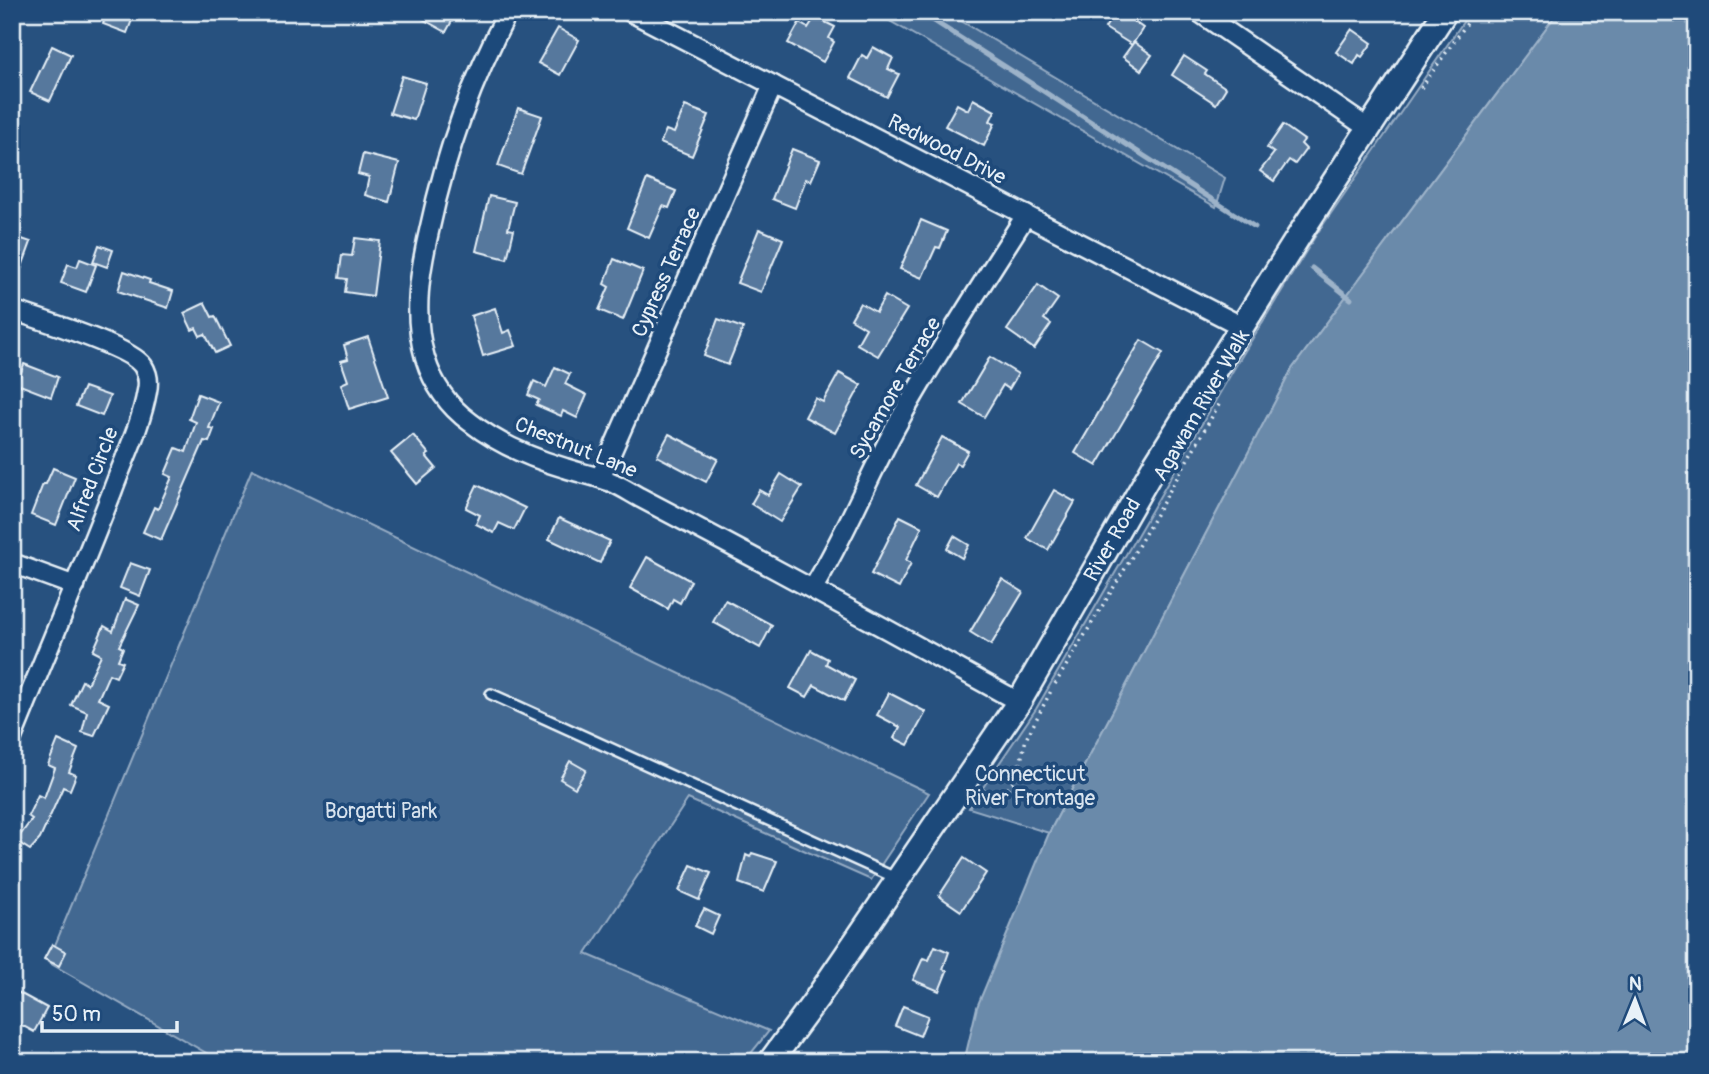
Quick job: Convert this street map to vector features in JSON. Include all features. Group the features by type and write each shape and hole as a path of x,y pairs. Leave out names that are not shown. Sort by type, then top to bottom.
{"street":[{"name":"Chestnut Lane","path":"508,12 480,68 465,107 432,214 421,272 419,323 429,370 436,385 470,423 495,439 528,455 600,478 627,490 813,588 1019,702"},
{"name":"Redwood Drive","path":"631,12 1241,326"},
{"path":"1199,12 1369,129"},
{"name":"River Road","path":"769,1062 817,998 1019,702 1156,463 1241,326 1446,12"},
{"name":"Cypress Terrace","path":"600,478 774,85"},
{"name":"Sycamore Terrace","path":"813,588 835,551 877,460 898,422 1026,215"},
{"name":"Alfred Circle","path":"12,310 102,342 132,356 141,362 147,377 142,410 75,586 12,738"},
{"path":"12,563 75,586"}],"lane":[{"path":"491,694 898,879"}],"path":[{"path":"1421,88 1475,12"},
{"name":"Agawam River Walk","path":"967,780 991,795 1005,792 1017,777 1026,739 1052,688 1126,567 1223,397"}],"green space":[{"path":"874,12 946,12 1225,178 1216,207"},
{"name":"Connecticut River Frontage","path":"1470,12 1558,12 1292,369 1049,833 969,808 1036,709 1235,367 1316,235"},
{"name":"Borgatti Park","path":"252,469 929,793 871,880 688,799 586,954 769,1031 744,1062 222,1062 48,962"}],"shaded area":[{"path":"1558,12 1697,12 1697,1062 964,1062 977,1007 1049,833 1292,369"}],"building":[{"path":"107,12 135,12 127,33 103,24"},
{"path":"410,12 457,12 446,32"},
{"path":"1115,12 1120,12 1143,28 1132,45 1105,28"},
{"path":"815,17 835,27 829,38 834,42 823,62 788,43 799,23 808,28"},
{"path":"558,28 579,40 560,75 538,63"},
{"path":"1352,29 1372,43 1354,64 1336,52"},
{"path":"1134,42 1152,55 1141,70 1123,57"},
{"path":"52,46 71,55 50,101 30,92"},
{"path":"873,47 893,58 888,69 899,74 887,97 850,78 862,55 867,58"},
{"path":"1184,56 1226,88 1216,104 1172,75"},
{"path":"402,76 426,83 414,120 390,113"},
{"path":"973,99 995,111 990,121 995,123 984,146 945,126 957,104 968,110"},
{"path":"685,106 709,115 692,156 660,143 666,130 674,133"},
{"path":"518,108 542,116 521,174 498,166"},
{"path":"1283,125 1304,140 1301,144 1306,149 1295,164 1289,160 1274,181 1260,171 1274,153 1267,148"},
{"path":"792,149 820,160 811,181 806,179 795,208 772,199"},
{"path":"363,154 399,163 389,202 365,195 369,177 358,174"},
{"path":"647,179 676,191 669,208 663,206 649,238 627,228"},
{"path":"489,196 515,202 508,229 514,230 507,259 476,251"},
{"path":"921,220 947,231 940,248 936,247 922,278 900,269"},
{"path":"759,229 783,239 761,292 737,283"},
{"path":"16,237 31,242 12,289 12,248"},
{"path":"355,238 380,241 373,296 345,292 347,279 339,278 342,255 352,256"},
{"path":"99,245 113,250 107,267 93,262"},
{"path":"80,259 96,265 86,292 61,283 68,264 77,267"},
{"path":"614,259 643,271 623,320 599,310 609,287 604,284"},
{"path":"124,271 173,291 168,308 118,291"},
{"path":"1038,285 1058,299 1044,319 1051,324 1034,349 1007,330"},
{"path":"885,296 907,309 878,356 857,344 866,328 851,319 860,303 876,312"},
{"path":"205,303 212,317 215,316 230,346 215,353 205,334 200,336 196,328 192,330 184,313"},
{"path":"495,308 503,333 510,330 516,346 483,356 471,316"},
{"path":"718,319 743,328 728,365 704,356"},
{"path":"368,337 388,397 349,409 341,384 348,381 341,361 348,359 344,345"},
{"path":"1141,340 1163,353 1097,466 1075,453"},
{"path":"990,357 1018,374 1009,389 1003,385 984,417 962,404"},
{"path":"24,364 58,377 51,397 17,384"},
{"path":"555,367 570,374 565,384 587,395 577,418 563,411 561,416 536,405 539,400 528,395 534,381 546,387"},
{"path":"839,373 861,385 835,433 805,417 815,398 823,402"},
{"path":"84,387 110,396 102,416 76,406"},
{"path":"198,394 219,402 209,428 214,429 209,442 204,441 161,540 143,532 154,507 158,509 172,477 165,474 176,448 186,452 196,422 189,419"},
{"path":"669,434 718,459 706,482 657,456"},
{"path":"413,435 429,454 426,456 436,468 417,484 391,453"},
{"path":"942,437 968,451 960,465 956,463 937,497 916,485"},
{"path":"53,468 75,477 56,525 31,515 43,484 46,484"},
{"path":"781,474 802,487 780,522 751,504 759,490 768,495"},
{"path":"477,485 525,508 514,530 499,523 494,533 476,524 480,515 466,508"},
{"path":"1054,490 1075,502 1048,550 1027,538"},
{"path":"900,516 922,527 906,560 911,563 899,588 871,574"},
{"path":"559,518 610,541 600,563 549,539"},
{"path":"954,536 969,545 962,558 947,549"},
{"path":"647,557 691,581 680,603 673,599 668,609 630,588"},
{"path":"130,563 150,570 140,596 120,588"},
{"path":"1002,579 1023,592 991,645 970,632"},
{"path":"125,599 139,605 119,646 123,648 118,660 123,662 116,677 109,674 98,699 109,704 94,736 82,732 87,712 71,705 82,681 87,684 101,655 93,651 104,626 113,631"},
{"path":"725,600 772,625 760,648 713,622"},
{"path":"811,650 828,659 826,664 855,680 844,701 814,685 807,697 790,688"},
{"path":"889,693 926,712 908,745 894,738 900,727 877,715"},
{"path":"58,740 78,749 69,772 76,775 70,790 63,787 40,839 30,850 16,841 32,819 28,816 38,795 44,798 55,768 48,765"},
{"path":"570,761 586,770 575,788 560,779"},
{"path":"752,853 777,861 764,892 739,883 746,855 750,857"},
{"path":"964,858 986,873 961,911 939,896"},
{"path":"691,865 711,873 699,900 679,891"},
{"path":"704,909 719,916 711,934 695,926"},
{"path":"52,944 66,952 59,966 44,959"},
{"path":"935,946 949,952 943,969 947,971 939,991 913,980 923,958 929,960"},
{"path":"12,989 47,1008 34,1032 12,1020"},
{"path":"903,1006 928,1016 920,1036 895,1026"}],"waterway":[{"path":"920,12 1255,227"},
{"path":"1312,268 1351,299"}]}
